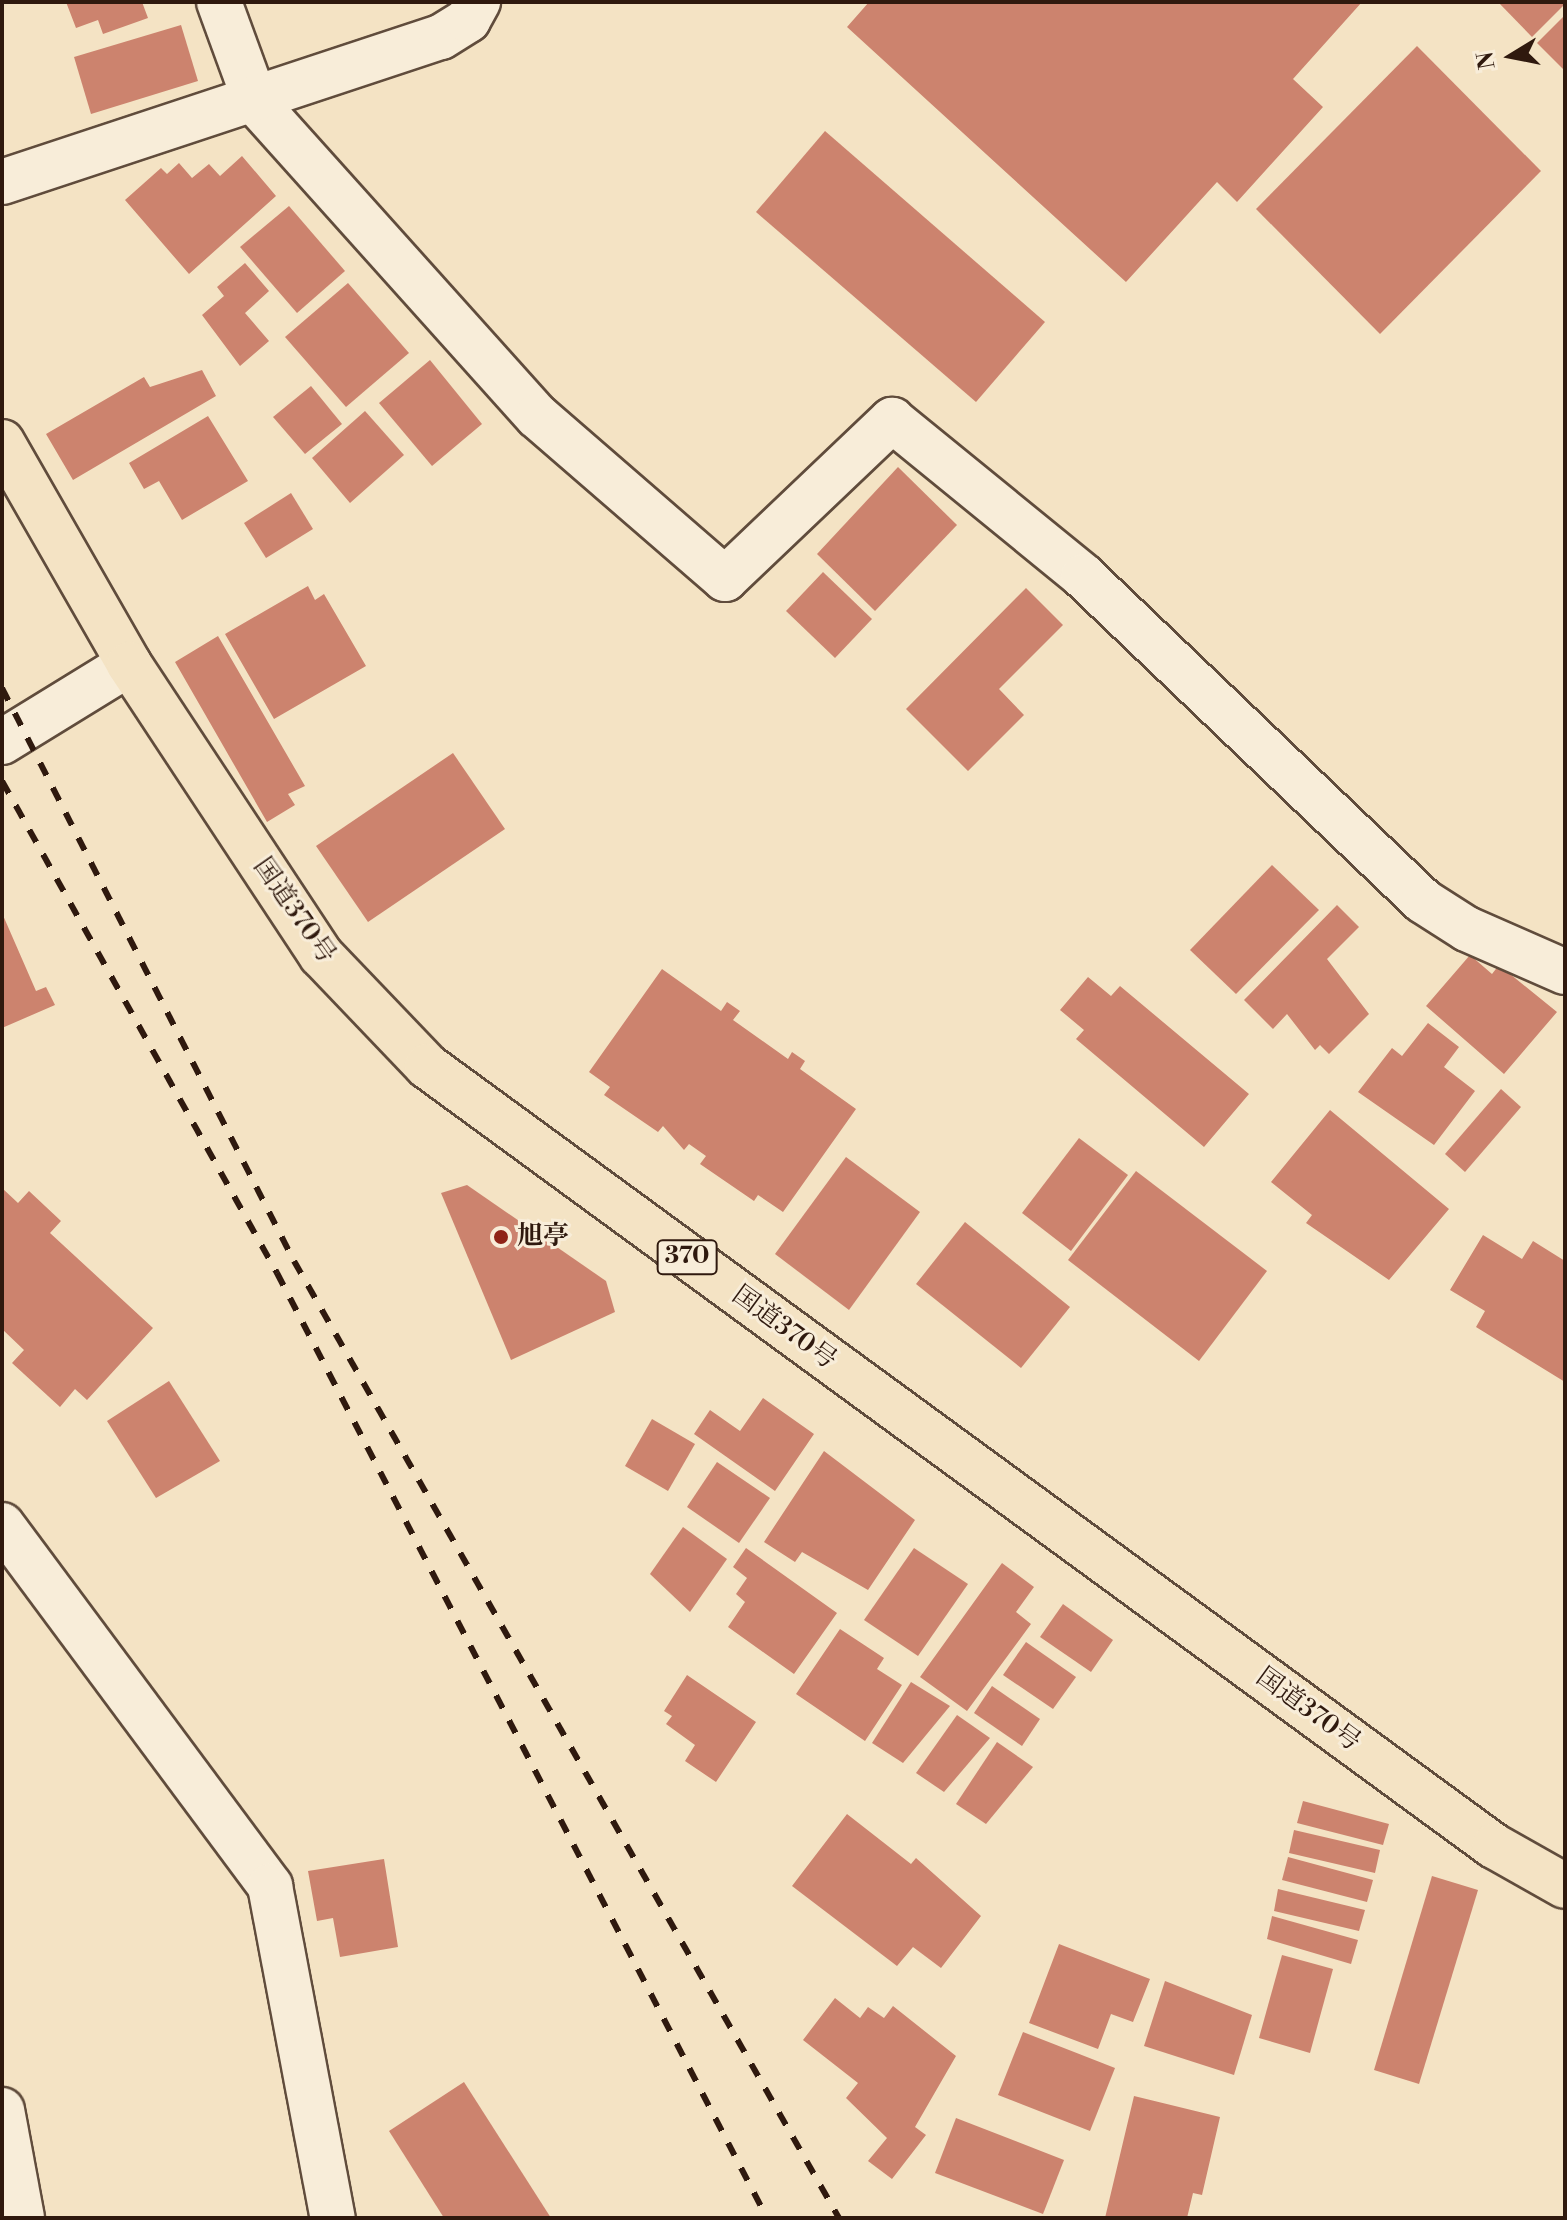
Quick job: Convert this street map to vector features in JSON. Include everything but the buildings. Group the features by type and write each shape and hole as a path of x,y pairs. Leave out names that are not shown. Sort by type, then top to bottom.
{"highway":[{"name":"国道370号","path":"2,442 129,664 321,955 427,1066 1494,1846 1565,1886"}],"street":[{"path":"219,2 256,103 537,416 725,579 892,420 1083,576 1423,901 1467,929 1565,972"},
{"path":"2,182 256,103 456,31 478,2"},
{"path":"2,742 129,664"},
{"path":"2,1525 270,1886 333,2218"},
{"path":"2,2110 22,2218"}],"railway":[{"path":"2,688 294,1261 839,2218"},
{"path":"2,781 277,1273 767,2218"}],"place":[{"name":"旭亭","path":"501,1237"}]}
